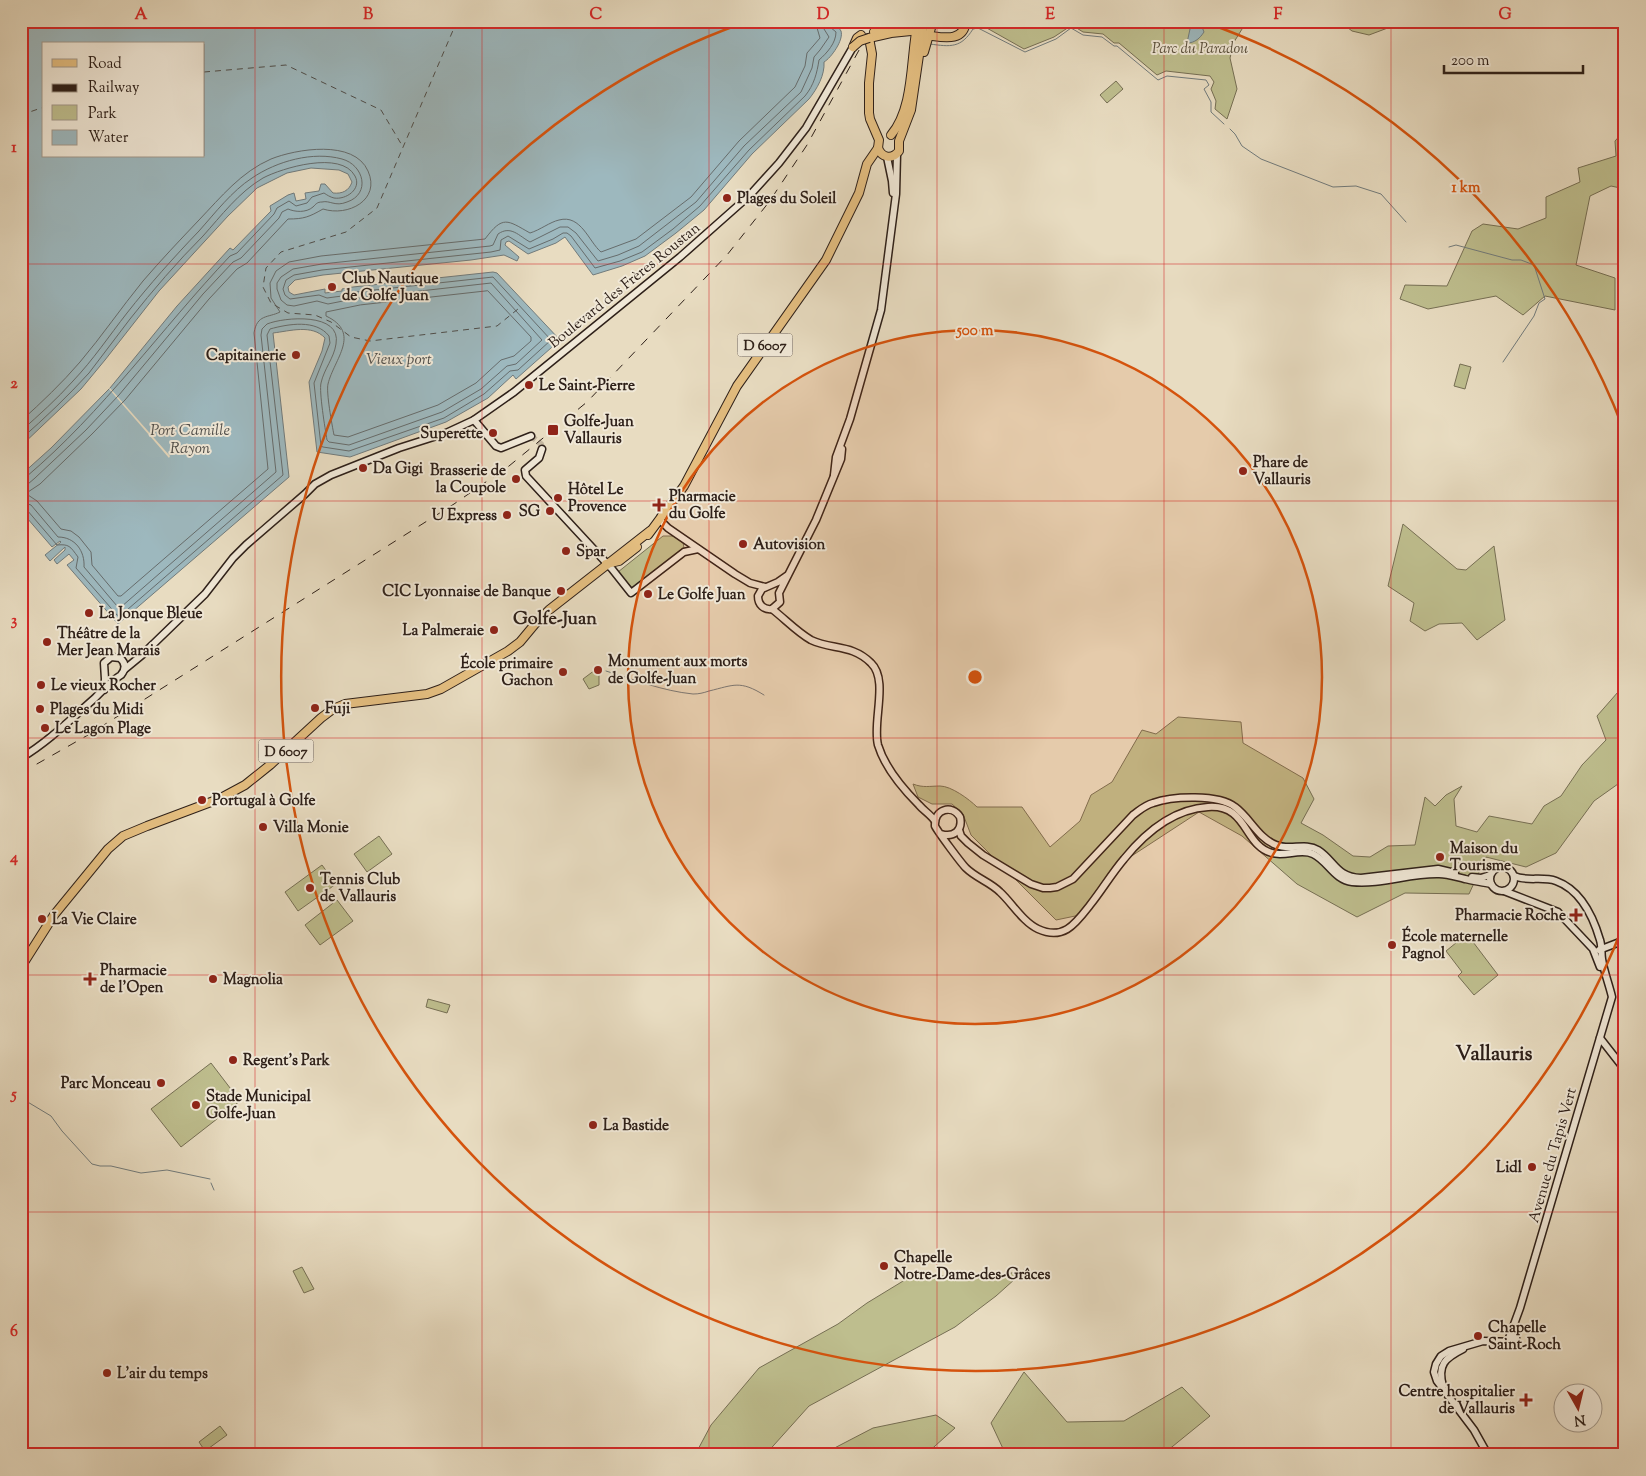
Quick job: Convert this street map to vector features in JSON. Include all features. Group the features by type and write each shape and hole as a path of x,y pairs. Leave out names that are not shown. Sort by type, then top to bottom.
{"main road":[{"path":"853,46 874,34 889,21"},
{"path":"891,135 896,128 906,100 918,21"},
{"path":"913,98 924,21"},
{"path":"750,583 758,596 761,606 766,608 775,607 781,599 780,593 816,520 841,459 842,443 881,310 897,181 899,141 907,122 933,21"},
{"path":"932,36 946,38 957,36 963,30 966,21"},
{"path":"874,34 871,48 869,113 892,181 894,204"},
{"name":"Boulevard des Frères Roustan","path":"124,666 134,663 205,594 233,558 322,480 399,448 446,433 474,420 514,392 680,257 750,195 779,163 806,128 853,46"},
{"path":"881,150 884,136 891,135 899,141"},
{"path":"881,150 892,157 897,154"},
{"name":"D 6007","path":"21,967 60,908 108,849 123,836 219,799 246,785 321,718 338,707 345,704 426,694 454,682 508,651 520,642 549,610 606,564 619,561 643,542 684,486 737,386 826,260 859,193 872,161 881,150"},
{"path":"474,420 496,446 501,448 531,436"},
{"path":"542,449 539,458 525,470 526,476 631,593 684,552 698,549"},
{"path":"661,516 661,521 668,528 750,583 775,588 780,593"},
{"path":"652,528 668,528"},
{"path":"758,596 767,587 788,575"},
{"path":"775,607 791,625 811,640 853,650 872,663 876,669 879,687 878,745 888,767 902,787 926,811 936,818"},
{"path":"21,758 67,722 104,690 115,678 121,675 124,666 120,658 111,657 104,663 104,690"},
{"path":"104,672 109,677 115,678"},
{"path":"959,830 961,836 982,855 1031,884 1042,888 1050,888 1057,887 1073,879 1144,806 1163,800 1207,798 1228,802 1270,842 1283,847 1312,847 1319,851 1340,872 1352,878 1438,869 1476,878 1490,874 1494,869 1504,867 1511,870 1514,876 1512,886 1504,891"},
{"path":"941,834 951,835 959,830 962,822 954,810 945,809 936,818 936,829 966,868 997,889 1029,923 1036,928 1049,932 1064,931 1079,921 1123,860 1157,827 1175,815 1209,807 1220,807 1232,811 1254,840 1268,852 1282,854 1308,852 1315,854 1338,877 1352,882 1372,882 1438,874 1491,884"},
{"path":"1490,874 1491,884 1495,889 1558,912 1593,949 1611,994"},
{"path":"1514,876 1526,879 1548,879 1574,891 1583,901 1600,941 1611,994"},
{"path":"1593,949 1601,949 1625,940"},
{"name":"Avenue du Tapis Vert","path":"1469,1346 1483,1341 1511,1338 1612,1000 1611,994"},
{"path":"1600,1038 1625,1070"},
{"path":"1469,1346 1449,1351 1442,1356 1435,1367 1435,1377 1474,1430 1488,1455"},
{"path":"1444,1389 1441,1372 1443,1364 1452,1355 1469,1346"}],"green space":[{"name":"Parc du Paradou","path":"988,21 1247,21 1234,42 1230,58 1237,89 1227,119 1215,109 1216,101 1211,89 1214,82 1210,76 1166,71 1157,75 1119,43 1114,43 1103,34 1083,32 1072,25 1054,37 1024,49 985,27"},
{"path":"1320,21 1400,21 1401,23 1369,35 1352,31 1343,24 1325,25"},
{"path":"1116,81 1123,89 1107,103 1100,95"},
{"path":"1625,130 1625,189 1611,186 1590,196 1576,265 1615,278 1615,310 1545,296 1523,315 1496,296 1428,309 1400,299 1405,285 1447,286 1472,231 1483,224 1518,229 1546,218 1546,197 1580,182 1578,168 1616,156 1615,141"},
{"path":"1460,364 1471,367 1465,389 1454,386"},
{"path":"1403,524 1457,569 1466,570 1494,546 1505,620 1477,640 1462,623 1439,624 1425,631 1410,621 1414,603 1388,586"},
{"path":"663,536 673,536 683,542 684,548 632,588 618,572"},
{"path":"595,670 599,672 599,685 589,689 583,679"},
{"path":"1625,684 1625,779 1594,801 1556,853 1526,867 1486,857 1469,894 1405,893 1357,917 1297,884 1242,836 1199,812 1127,859 1080,915 1056,920 971,835 963,814 952,804 932,804 918,797 913,784 949,788 965,797 977,807 1022,807 1050,847 1080,821 1091,795 1112,782 1142,730 1156,734 1178,717 1241,722 1243,743 1303,778 1314,799 1301,823 1323,835 1353,856 1370,857 1388,846 1415,845 1425,797 1435,806 1446,795 1462,786 1454,799 1456,826 1477,832 1489,816 1532,824 1544,806 1561,796 1582,765 1606,740 1597,716"},
{"path":"379,836 392,854 367,872 354,854"},
{"name":"Tennis Club de Vallauris","path":"322,865 336,884 298,911 285,892"},
{"path":"337,900 353,921 320,945 305,925"},
{"path":"1467,934 1498,975 1474,995 1458,976 1462,972 1446,951"},
{"path":"428,999 450,1005 447,1013 426,1007"},
{"name":"Stade Municipal Golfe-Juan","path":"211,1063 240,1101 181,1147 151,1109"},
{"path":"302,1267 314,1289 304,1293 293,1271"},
{"path":"1025,1270 996,1296 955,1327 809,1406 765,1455 695,1455 711,1425 759,1368 838,1324 867,1303 913,1275 989,1278"},
{"path":"1024,1372 1067,1422 1124,1421 1182,1387 1210,1416 1162,1455 1006,1455 991,1423"},
{"path":"936,1415 955,1428 925,1455 821,1455 873,1428"},
{"path":"220,1426 227,1435 205,1451 199,1442"}],"water":[{"path":"21,21 834,21 841,31 839,44 824,62 820,82 809,99 752,154 704,210 645,256 593,275 565,237 556,243 528,254 509,241 506,242 505,245 519,257 517,261 504,255 323,275 295,280 288,287 289,292 294,295 325,289 325,293 342,291 342,289 353,287 493,272 497,273 560,340 516,379 513,375 488,398 446,422 350,457 317,452 309,382 322,351 325,338 314,331 307,330 273,333 289,477 118,624 67,565 74,560 69,554 57,564 54,560 65,550 65,547 50,561 45,555 61,542 52,547 21,511 21,475 51,448 110,388 177,306 230,248 233,250 271,211 270,206 294,193 296,201 306,199 305,193 319,191 321,184 325,184 333,193 347,190 352,182 348,174 339,170 311,168 287,173 257,188 228,216 159,291 81,389 21,446"},
{"path":"1195,25 1202,27 1204,32 1197,40 1187,43 1190,29"}],"pier":[{"path":"109,389 170,456 169,458"}],"waterway":[{"path":"930,44 955,45 964,40 973,29 978,28 1025,52 1056,39 1071,28 1083,35 1102,37 1114,46 1117,46 1158,80 1167,76 1206,80 1209,85 1204,89 1211,102 1211,112 1224,124"},
{"path":"1230,129 1242,146 1261,159 1333,187 1356,186 1381,194 1406,222"},
{"path":"1449,247 1456,245 1512,260 1521,260 1534,265 1545,299 1539,303 1534,316 1503,362"},
{"path":"606,671 682,693 699,694 737,685 749,687 764,695"},
{"path":"21,1100 51,1116 92,1164 141,1173 167,1170 210,1179"},
{"path":"211,1183 214,1190"}],"ferry route":[{"path":"457,21 377,208 346,232 281,252 266,268 263,287 271,303 288,313 315,315 331,322 351,337 370,341 497,326 518,309"},
{"path":"205,72 286,65 381,110 403,147"},
{"path":"21,115 42,108"}],"tunnel":[{"path":"531,436 541,444 542,449"}],"railway":[{"path":"21,773 88,735 454,504 509,466 587,402 727,255 769,202 807,145 875,21"}],"place":[{"name":"Plages du Soleil","path":"727,198"},
{"name":"Club Nautique de Golfe Juan","path":"332,287"},
{"name":"Capitainerie","path":"296,355"},
{"name":"Le Saint-Pierre","path":"529,385"},
{"name":"Golfe-Juan Vallauris","path":"553,430"},
{"name":"Superette","path":"493,433"},
{"name":"Da Gigi","path":"363,468"},
{"name":"Phare de Vallauris","path":"1243,471"},
{"name":"Brasserie de la Coupole","path":"516,479"},
{"name":"Hôtel Le Provence","path":"558,498"},
{"name":"Pharmacie du Golfe","path":"659,505"},
{"name":"SG","path":"550,511"},
{"name":"U Express","path":"507,515"},
{"name":"Autovision","path":"743,544"},
{"name":"Spar","path":"566,551"},
{"name":"CIC Lyonnaise de Banque","path":"561,591"},
{"name":"Le Golfe Juan","path":"648,594"},
{"name":"La Jonque Bleue","path":"89,613"},
{"name":"La Palmeraie","path":"494,630"},
{"name":"Théâtre de la Mer Jean Marais","path":"47,642"},
{"name":"Monument aux morts de Golfe-Juan","path":"598,670"},
{"name":"École primaire Gachon","path":"563,672"},
{"name":"Le vieux Rocher","path":"41,685"},
{"name":"Fuji","path":"315,708"},
{"name":"Plages du Midi","path":"40,709"},
{"name":"Le Lagon Plage","path":"45,728"},
{"name":"Portugal à Golfe","path":"202,800"},
{"name":"Villa Monie","path":"263,827"},
{"name":"Maison du Tourisme","path":"1440,857"},
{"name":"Tennis Club de Vallauris","path":"310,888"},
{"name":"Pharmacie Roche","path":"1576,915"},
{"name":"La Vie Claire","path":"42,919"},
{"name":"École maternelle Pagnol","path":"1392,945"},
{"name":"Pharmacie de l'Open","path":"90,979"},
{"name":"Magnolia","path":"213,979"},
{"name":"Regent's Park","path":"233,1060"},
{"name":"Parc Monceau","path":"161,1083"},
{"name":"Stade Municipal Golfe-Juan","path":"196,1105"},
{"name":"La Bastide","path":"593,1125"},
{"name":"Lidl","path":"1532,1167"},
{"name":"Chapelle Notre-Dame-des-Grâces","path":"884,1266"},
{"name":"Chapelle Saint-Roch","path":"1478,1336"},
{"name":"L'air du temps","path":"107,1373"},
{"name":"Centre hospitalier de Vallauris","path":"1526,1400"}],"district":[{"name":"Golfe-Juan","path":"555,618"},
{"name":"Vallauris","path":"1494,1053"}],"water label":[{"name":"Vieux port","path":"399,358"},
{"name":"Port Camille Rayon","path":"190,438"}]}
